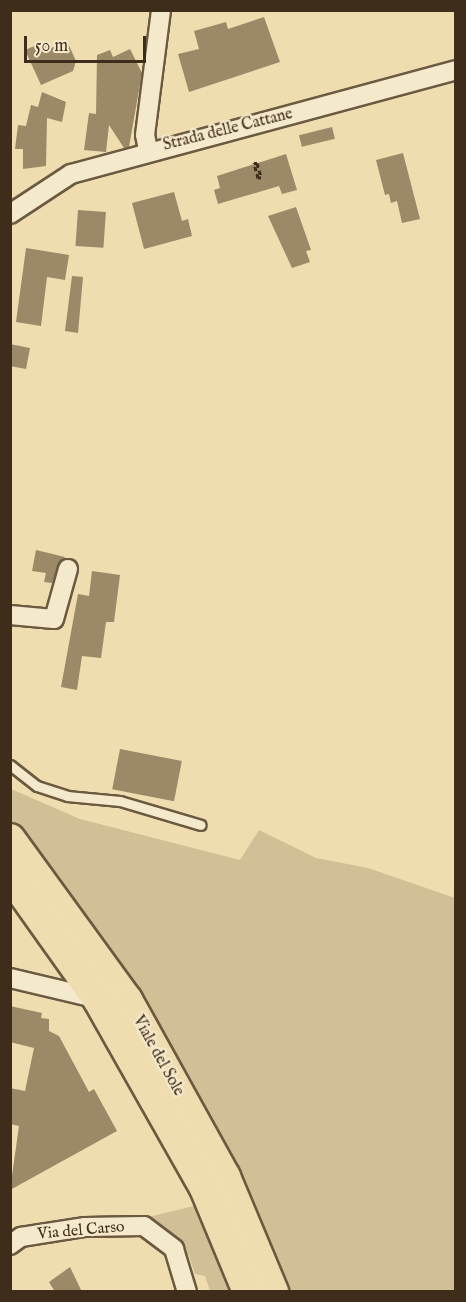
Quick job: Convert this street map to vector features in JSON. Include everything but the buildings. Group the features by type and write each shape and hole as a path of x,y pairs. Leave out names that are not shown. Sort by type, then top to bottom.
{"main road":[{"name":"Viale del Sole","path":"10,839 127,1000 225,1177 273,1292"},
{"name":"Viale del Sole","path":"10,874 98,999 205,1188 248,1292"}],"street":[{"path":"148,150 145,135 161,10"},
{"name":"Strada delle Cattane","path":"10,214 71,174 148,150 456,70"},
{"path":"10,615 54,619 68,569"},
{"path":"10,978 98,999"},
{"name":"Via del Carso","path":"10,1245 21,1237 85,1227 144,1226 174,1249 187,1292"}],"lane":[{"path":"10,765 37,786 67,796 120,801 201,825"}],"shaded area":[{"path":"11,789 80,819 240,860 259,830 316,858 368,868 455,898 455,1291 273,1291 11,839"},
{"path":"202,1204 238,1291 210,1291 205,1276 195,1274 189,1256 169,1232 144,1218"}]}
